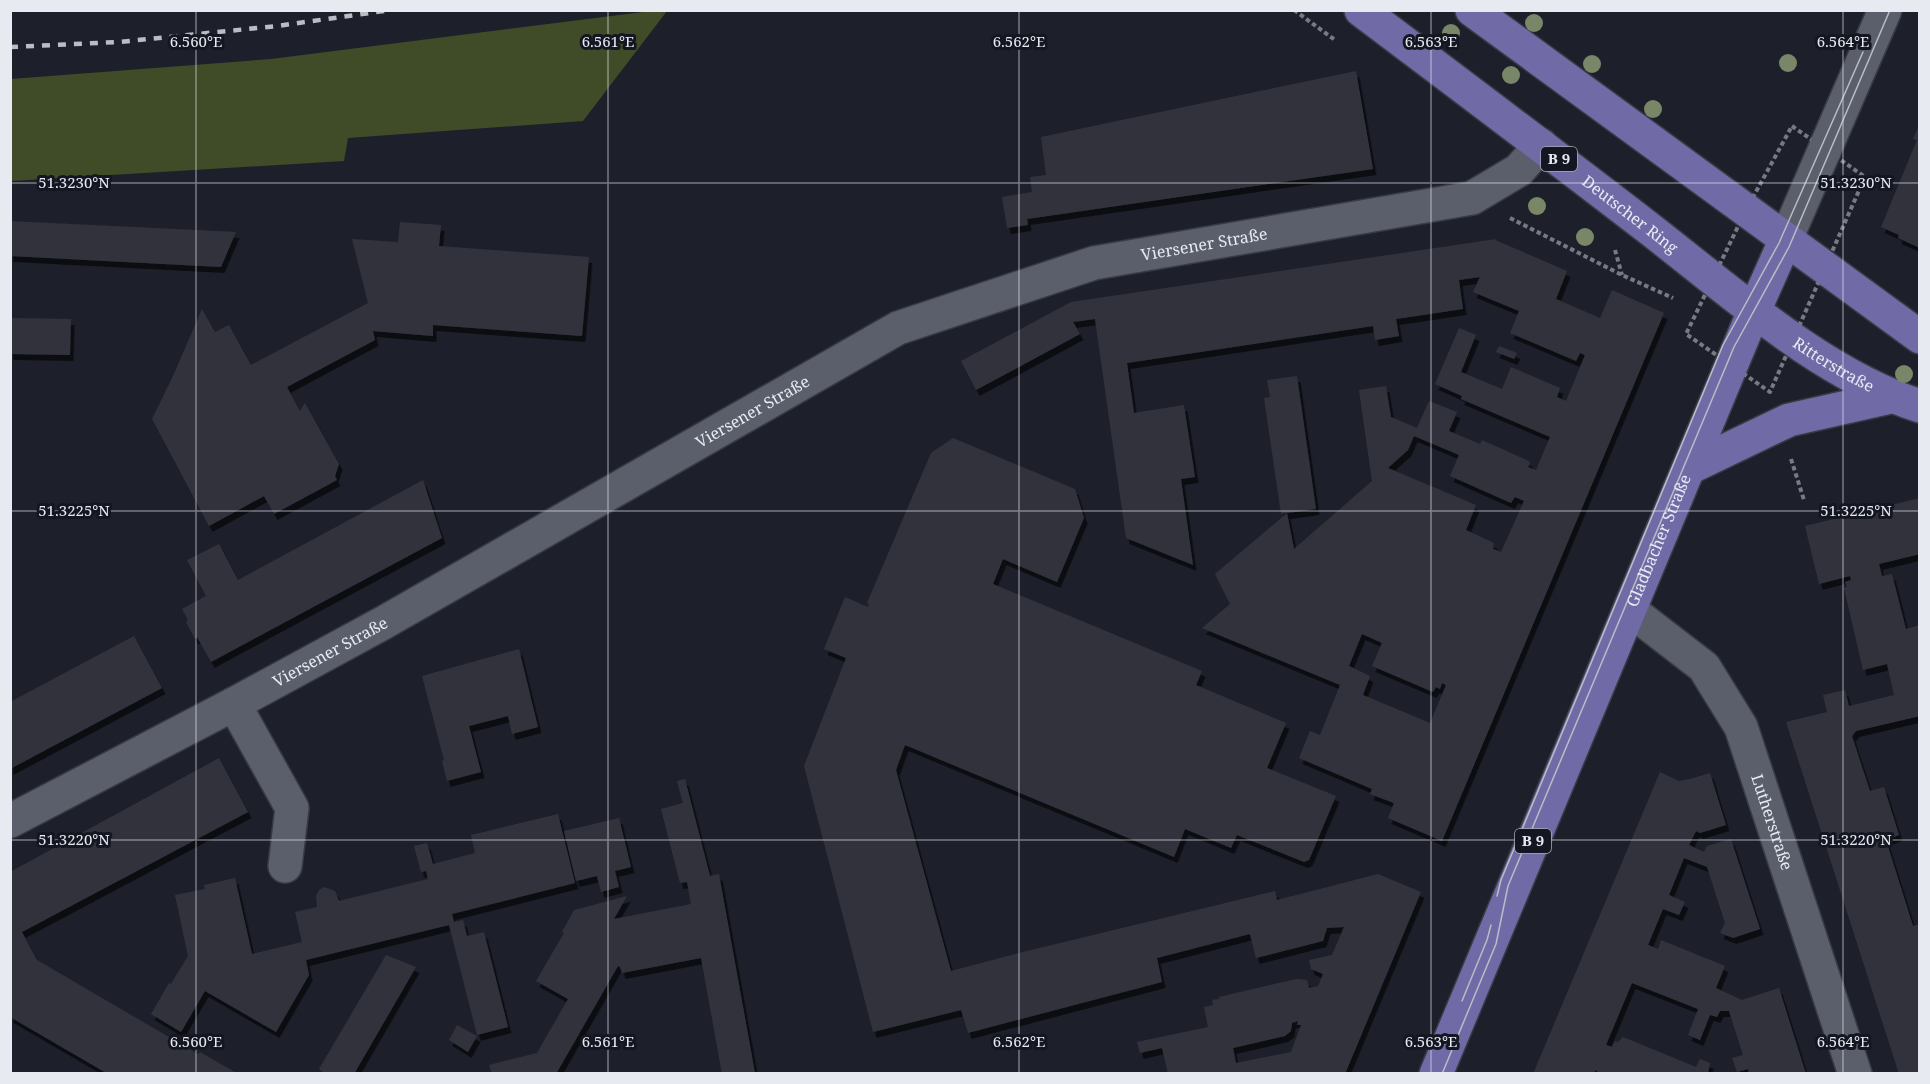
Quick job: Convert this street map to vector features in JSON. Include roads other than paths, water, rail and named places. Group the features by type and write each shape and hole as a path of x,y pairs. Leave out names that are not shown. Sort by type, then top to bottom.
{"main road":[{"name":"Deutscher Ring","path":"1361,10 1754,311"},
{"path":"1472,10 1920,337"},
{"name":"Gladbacher Straße","path":"1436,1074 1786,239"},
{"name":"Ritterstraße","path":"1754,311 1823,359 1905,401"},
{"path":"1689,468 1789,420 1905,401"}],"street":[{"name":"Gladbacher Straße","path":"1786,239 1885,10"},
{"name":"Viersener Straße","path":"10,821 383,623 898,328 1094,263 1472,198 1519,170 1540,145"},
{"name":"Lutherstraße","path":"1630,610 1704,667 1741,727 1855,1074"},
{"path":"234,704 292,808 285,866"}],"tram line":[{"path":"1442,1074 1496,944 1508,886 1734,347 1789,247 1890,10"},
{"path":"1497,896 1501,880 1723,345 1779,243 1863,52"},
{"path":"1462,1001 1491,925"}],"railway":[{"path":"10,47 119,42 277,26 391,10"}]}
